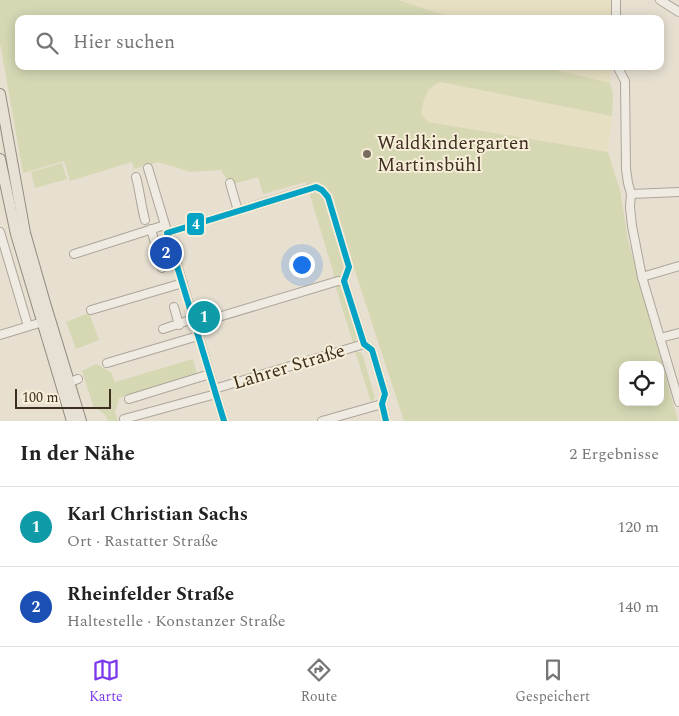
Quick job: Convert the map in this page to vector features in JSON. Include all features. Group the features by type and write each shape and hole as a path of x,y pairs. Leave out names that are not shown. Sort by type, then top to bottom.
{"main road":[{"path":"0,94 2,120 25,232 72,421"},
{"path":"0,159 16,234 46,321 74,381 81,421"}],"street":[{"path":"616,0 616,15"},
{"path":"660,0 679,12"},
{"path":"619,70 625,81 626,169 631,194 630,207 635,241 642,277 679,401"},
{"path":"148,168 224,421"},
{"path":"136,177 142,197 140,202 145,220"},
{"path":"230,183 238,211"},
{"path":"74,254 151,229 166,229 238,211 316,187 322,190 328,197 349,268 344,281 364,344 372,350 384,394 382,404 386,421"},
{"path":"631,194 679,192"},
{"path":"151,229 162,268"},
{"path":"0,232 28,326"},
{"path":"642,277 679,266"},
{"path":"163,329 338,281 344,281"},
{"path":"91,310 182,283"},
{"path":"174,307 178,324"},
{"path":"0,335 46,321"},
{"path":"660,338 679,333"},
{"path":"107,363 198,336"},
{"name":"Lahrer Straße","path":"124,419 364,344"},
{"path":"129,399 210,374"},
{"path":"322,421 382,404"}],"shaded area":[{"path":"398,0 613,0 612,15 444,15"},
{"path":"556,70 611,70 610,83"},
{"path":"440,82 612,116 608,152 428,122 421,114 424,99 429,88"}],"green space":[{"path":"0,0 398,0 444,15 15,15 15,70 556,70 610,83 613,94 612,116 440,82 429,89 424,99 421,114 428,122 608,152 620,190 628,240 661,361 619,361 619,406 664,406 664,370 678,421 404,421 332,201 322,190 308,188 306,182 263,194 258,177 230,185 221,170 190,172 158,162 134,169 132,162 70,181 64,161 23,173 0,43"},
{"path":"62,163 67,179 35,188 31,172"},
{"path":"316,191 324,199 345,268 342,276 335,278 309,192"},
{"path":"335,285 341,286 344,294 357,337 355,343 353,343"},
{"path":"89,313 99,340 76,349 66,322"},
{"path":"355,351 362,353 363,356 375,398 371,402"},
{"path":"193,359 197,374 119,398 115,413 118,421 108,421 103,413 94,408 82,371 96,364 111,372 115,382"}],"transit line":[{"name":"4","path":"224,421 167,233 316,187 322,190 328,197 349,267 344,281 364,344 372,350 385,394 382,404 386,421"}],"place":[{"name":"Waldkindergarten Martinsbühl","path":"367,154"},
{"name":"Rheinfelder Straße","path":"166,253"},
{"name":"Karl Christian Sachs","path":"204,317"}]}
